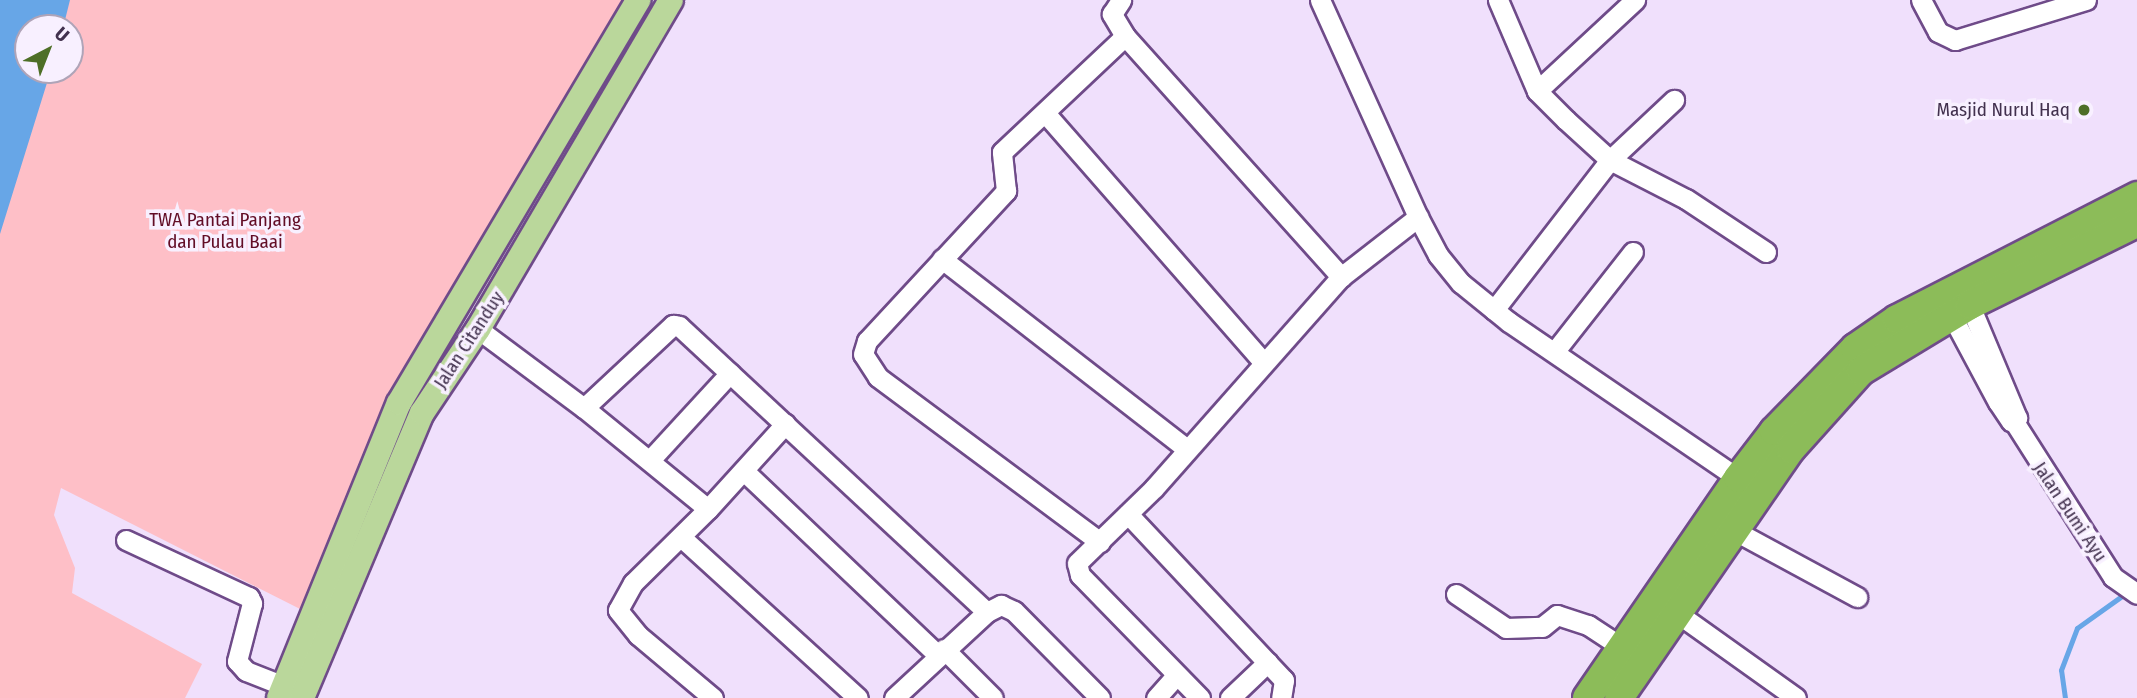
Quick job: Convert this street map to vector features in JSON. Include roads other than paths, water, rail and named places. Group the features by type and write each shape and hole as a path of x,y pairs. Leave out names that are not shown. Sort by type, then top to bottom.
{"highway":[{"path":"1587,698 1634,655 1735,531 1791,449 1861,371 1956,301 2137,196"},
{"path":"1677,600 1738,478 1774,431 1854,348 2137,223"},
{"path":"1619,698 1634,655"}],"main road":[{"name":"Jalan Citanduy","path":"288,694 399,403 590,89 638,0"},
{"name":"Jalan Citanduy","path":"288,694 422,413 478,329 671,0"},
{"path":"399,403 422,413"}],"street":[{"path":"1121,0 1112,14 1125,36 1341,277"},
{"path":"1320,0 1418,217 1438,255 1494,310 1738,478"},
{"path":"1498,0 1537,91 1610,160 1686,198 1766,252"},
{"path":"1537,91 1635,0"},
{"path":"1921,0 1938,32 1955,40 2047,4 2086,0"},
{"path":"1100,542 878,377 867,364 867,341 1006,191 1002,152 1046,114 1125,36"},
{"path":"1494,310 1610,160 1674,100"},
{"path":"1046,114 1262,361"},
{"path":"1200,698 1077,570 1081,558 1128,514 1262,361 1341,277 1418,217"},
{"path":"1555,351 1633,252"},
{"path":"942,259 1186,448"},
{"name":"Jalan Bumi Ayu","path":"1956,301 2017,411 2012,421 2113,578 2137,594"},
{"path":"584,408 673,325 730,373 987,612"},
{"path":"478,329 584,408 708,509"},
{"path":"650,460 730,373"},
{"path":"713,698 638,635 618,610 633,583 708,509 785,424"},
{"path":"744,471 993,698"},
{"path":"1128,514 1268,662 1287,686 1281,698"},
{"path":"1735,531 1857,597"},
{"path":"681,537 858,698"},
{"path":"126,540 249,597 252,603 237,661 246,671 288,694"},
{"path":"1456,594 1506,628 1542,627 1557,615 1588,625 1634,655"},
{"path":"1677,600 1796,698"},
{"path":"894,698 987,612 1001,605 1014,611 1100,698"},
{"path":"1230,698 1268,662"},
{"path":"1156,698 1177,676"}],"water":[{"path":"0,0 70,0 66,14 14,14 14,84 47,84 0,234"}],"waterway":[{"path":"2065,698 2061,670 2077,628 2126,593"}],"place":[{"name":"Masjid Nurul Haq","path":"2084,110"}],"park label":[{"name":"TWA Pantai Panjang dan Pulau Baai","path":"225,231"}]}
